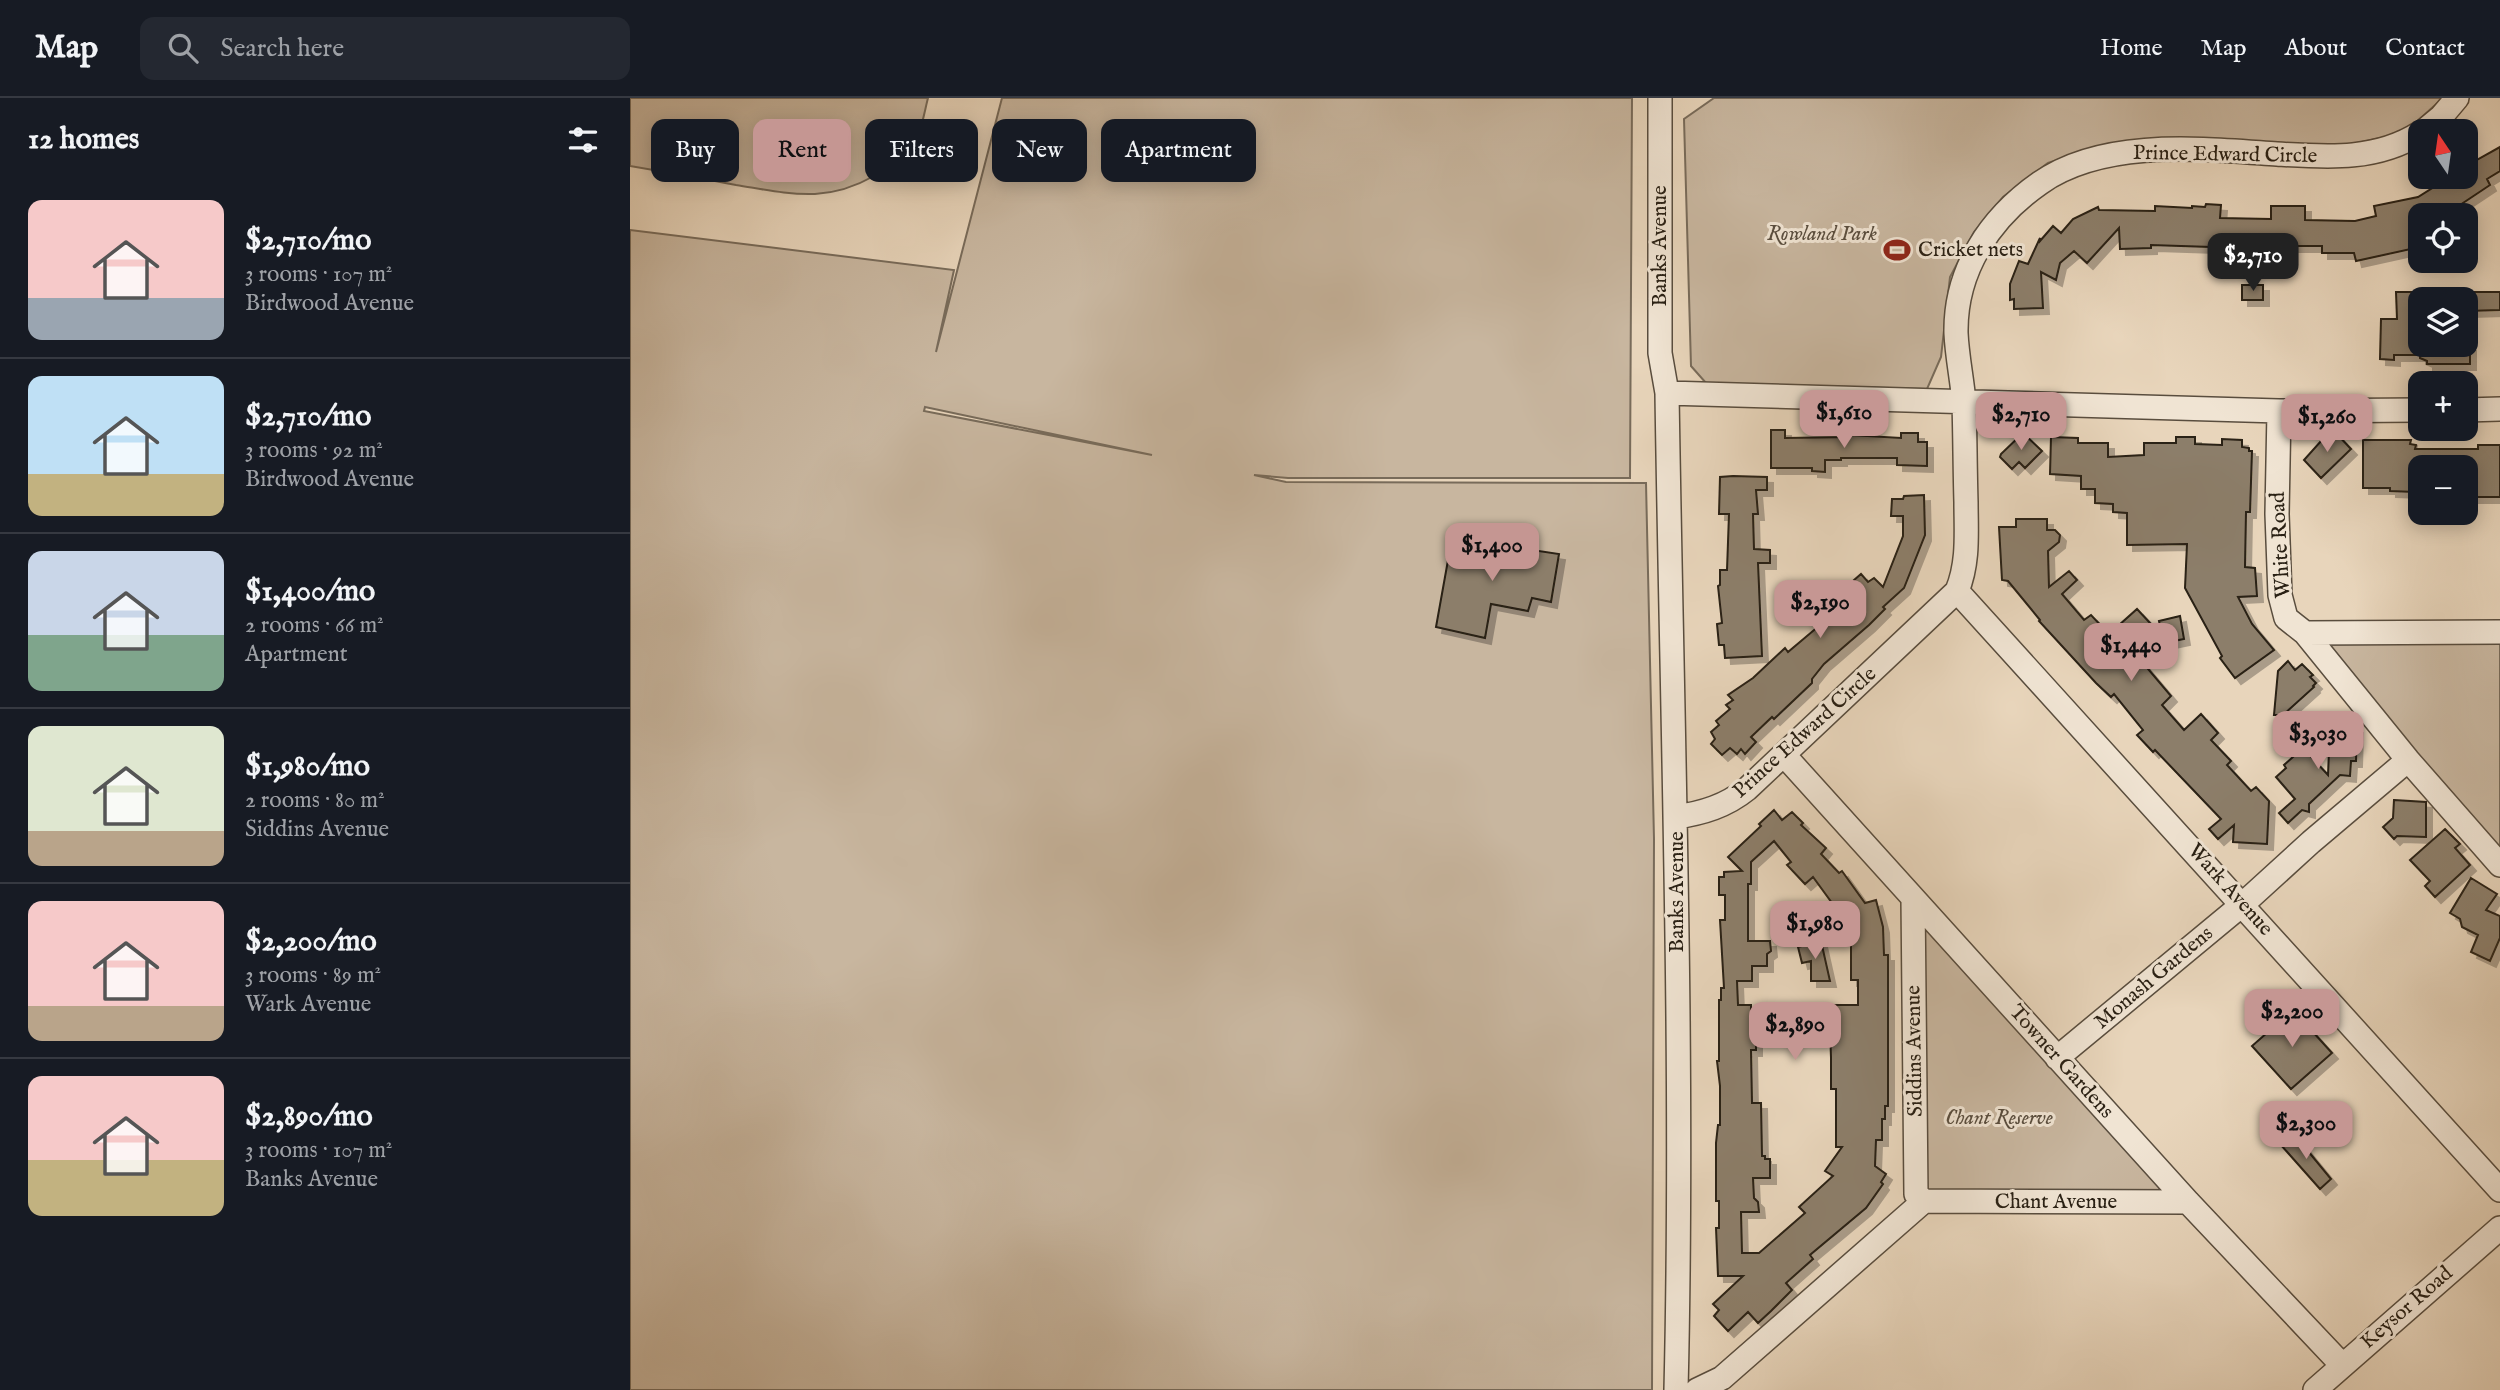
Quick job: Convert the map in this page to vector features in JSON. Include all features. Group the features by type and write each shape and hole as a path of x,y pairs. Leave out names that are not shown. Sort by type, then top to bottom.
{"street":[{"name":"Banks Avenue","path":"1660,98 1660,353 1667,393 1676,817 1679,1286 1676,1390"},
{"name":"Banks Avenue","path":"1667,393 1673,357 1671,98"},
{"name":"Prince Edward Circle","path":"2438,119 2457,98"},
{"name":"Prince Edward Circle","path":"1676,817 1704,811 1733,800 1957,591 1963,577 1966,553 1964,401 1956,332 1958,310 1968,268 1984,237 2020,196 2067,167 2118,153 2193,151 2327,157 2366,154 2390,148 2408,139"},
{"path":"1667,393 2279,411 2408,410"},
{"path":"2478,410 2500,410"},
{"name":"White Road","path":"2279,411 2277,514 2280,595 2286,618 2305,633 2408,760 2500,865"},
{"name":"Wark Avenue","path":"1957,591 2500,1191"},
{"path":"2305,633 2500,632"},
{"name":"Towner Gardens","path":"1784,755 2188,1202 2342,1365"},
{"name":"Monash Gardens","path":"2057,1058 2243,904 2408,760"},
{"name":"Siddins Avenue","path":"1913,898 1916,1194 1924,1201"},
{"path":"1697,1390 1722,1378 1924,1201"},
{"name":"Chant Avenue","path":"1924,1201 2188,1202"},
{"name":"Keysor Road","path":"2315,1390 2500,1228"}],"green space":[{"path":"630,98 928,98 923,119 865,119 865,180 845,189 815,194 785,193 720,182 739,182 739,119 651,119 651,170 630,166"},
{"path":"1002,98 1632,98 1630,478 1288,478 1254,475 1286,482 1646,483 1654,839 1652,1390 630,1390 630,230 954,270 936,352 992,136 992,182 1087,182 1087,119 997,119","holes":["925,407 1152,455 924,411"]},
{"name":"Rowland Park","path":"1714,98 2443,98 2420,119 2408,119 2408,129 2404,133 2338,147 2104,145 2048,163 2003,197 1974,232 1950,277 1941,357 1927,389 1706,383 1691,366 1684,119"},
{"path":"2500,632 2500,865 2305,633"},
{"name":"Chant Reserve","path":"1913,898 2188,1202 1924,1201"}],"building":[{"path":"2500,147 2500,171 2487,179 2490,185 2463,203 2408,203 2408,250 2356,261 2354,253 2322,253 2322,246 2286,246 2286,255 2270,255 2271,251 2225,250 2225,259 2212,258 2211,247 2151,245 2151,248 2120,249 2119,228 2087,263 2074,251 2060,263 2056,280 2041,272 2043,308 2014,309 2014,299 2010,300 2010,284 2019,261 2028,264 2040,238 2040,241 2053,226 2061,233 2073,219 2098,207 2099,210 2155,211 2155,206 2192,208 2205,207 2206,204 2221,205 2220,218 2271,219 2271,206 2305,206 2305,220 2355,221 2376,216 2374,206 2418,197 2431,189 2478,189 2478,159"},
{"path":"2242,285 2263,285 2263,300 2242,300"},
{"path":"2396,292 2408,292 2408,355 2394,355 2394,360 2380,359 2381,319 2397,319"},
{"path":"2478,292 2500,292 2500,310 2478,311"},
{"path":"2470,357 2470,364 2427,364 2427,361 2420,358"},
{"path":"1771,430 1785,430 1785,438 1850,435 1901,438 1901,433 1918,433 1918,442 1927,442 1927,466 1897,465 1897,458 1841,458 1825,460 1825,472 1812,471 1812,468 1771,468"},
{"path":"2335,432 2351,449 2321,478 2304,460 2321,441"},
{"path":"2023,433 2042,451 2025,468 2019,462 2012,469 2000,457"},
{"path":"2051,437 2078,438 2078,443 2108,443 2108,457 2144,455 2144,443 2176,443 2176,437 2195,437 2195,444 2222,445 2222,439 2242,440 2242,447 2252,451 2250,512 2246,512 2245,567 2255,568 2257,596 2238,597 2252,624 2274,650 2235,678 2220,658 2222,656 2185,588 2187,544 2127,545 2127,513 2113,512 2113,504 2095,503 2095,489 2081,489 2081,476 2050,474"},
{"path":"2363,440 2408,440 2410,444 2416,445 2415,449 2478,449 2478,445 2500,445 2500,497 2478,497 2478,455 2408,455 2408,492 2390,491 2390,488 2363,488"},
{"path":"1720,477 1767,477 1767,490 1756,490 1758,514 1753,514 1754,549 1770,550 1770,563 1758,563 1762,656 1725,658 1724,645 1719,645 1717,624 1722,623 1718,586 1720,570 1727,570 1729,514 1719,514"},
{"path":"1924,495 1925,535 1904,588 1883,607 1885,609 1869,625 1824,664 1812,679 1812,683 1751,737 1756,742 1745,754 1741,749 1737,754 1730,748 1722,755 1711,744 1715,739 1711,732 1719,725 1716,721 1730,709 1726,705 1733,700 1728,695 1753,678 1785,648 1788,652 1826,620 1819,612 1835,596 1830,590 1838,583 1845,588 1861,574 1868,582 1874,578 1883,587 1903,536 1903,516 1891,516 1892,499"},
{"path":"2016,519 2047,519 2047,530 2055,530 2060,535 2059,542 2048,551 2049,587 2069,571 2077,580 2062,594 2084,620 2091,615 2109,634 2137,609 2150,623 2127,644 2171,696 2162,705 2184,730 2201,714 2218,733 2211,740 2231,761 2227,765 2251,791 2256,787 2269,801 2267,844 2233,842 2234,825 2218,839 2209,829 2221,819 2155,750 2153,752 2137,735 2143,730 2114,694 2111,697 2096,683 2039,621 2008,581 2002,580 1999,527 2016,527"},
{"path":"1452,538 1559,554 1551,602 1532,598 1528,611 1491,604 1485,638 1436,627"},
{"path":"2180,616 2184,639 2169,642 2167,634 2162,635 2159,621"},
{"path":"2288,661 2295,670 2302,664 2313,675 2310,677 2316,683 2283,715 2274,715 2278,671"},
{"path":"2330,726 2357,727 2356,761 2351,761 2350,776 2340,775 2309,804 2309,812 2302,810 2288,823 2279,813 2295,799 2276,777 2286,768 2284,765 2303,748 2328,775"},
{"path":"2394,800 2426,802 2426,837 2397,836 2394,839 2383,827 2393,818"},
{"path":"1774,810 1782,820 1792,812 1803,823 1801,825 1826,848 1821,854 1839,873 1842,871 1865,903 1876,900 1883,927 1884,955 1888,955 1888,1106 1885,1106 1885,1119 1882,1119 1882,1140 1876,1140 1875,1166 1886,1174 1881,1182 1883,1184 1866,1208 1810,1255 1813,1259 1786,1283 1792,1290 1771,1311 1758,1323 1748,1312 1728,1331 1714,1316 1719,1310 1713,1304 1743,1276 1718,1276 1716,1228 1719,1228 1719,1201 1716,1201 1716,1143 1720,1125 1720,1086 1717,1061 1719,1000 1721,988 1724,988 1720,920 1725,920 1725,895 1719,895 1719,877 1724,877 1724,872 1742,871 1728,857 1761,826 1759,824","holes":["1774,841 1791,862 1787,865 1805,884 1813,877 1840,914 1828,918 1833,937 1851,933 1851,980 1858,980 1858,1005 1826,1005 1826,1028 1830,1028 1831,1089 1836,1089 1836,1147 1842,1147 1825,1171 1833,1176 1799,1207 1805,1213 1759,1253 1742,1253 1741,1212 1759,1212 1758,1202 1754,1198 1753,1178 1770,1178 1770,1159 1762,1156 1761,1103 1752,1103 1751,1050 1756,1050 1756,1035 1751,1035 1751,1005 1738,1005 1737,981 1752,981 1752,966 1767,966 1767,954 1771,951 1770,941 1748,941 1748,884 1751,884 1751,862"]},
{"path":"2445,829 2460,844 2455,848 2470,865 2435,897 2425,886 2430,881 2410,860"},
{"path":"2471,878 2497,894 2486,910 2500,916 2500,938 2490,961 2471,952 2478,935 2462,927 2460,919 2450,913"},
{"path":"1821,941 1830,981 1811,981 1811,961 1802,963 1798,947"},
{"path":"2293,1010 2332,1053 2291,1089 2252,1046"},
{"path":"2294,1134 2331,1179 2320,1189 2281,1145"}],"place":[{"name":"Cricket nets","path":"1897,250"}]}
